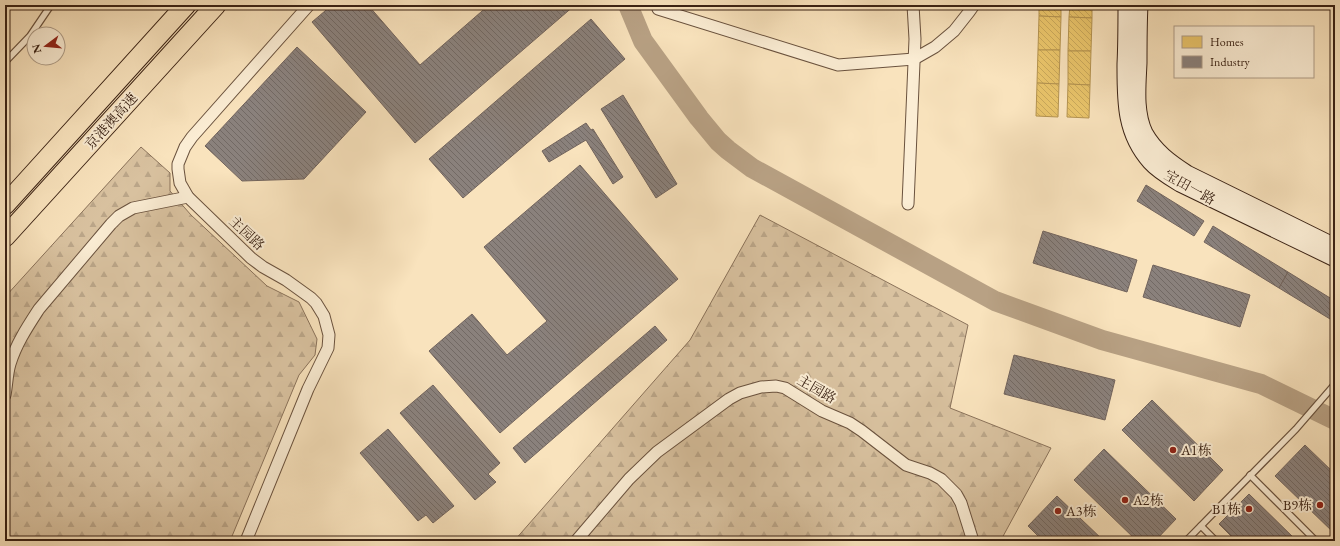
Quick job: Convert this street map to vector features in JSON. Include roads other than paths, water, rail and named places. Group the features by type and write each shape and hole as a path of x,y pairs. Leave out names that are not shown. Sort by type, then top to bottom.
{"highway":[{"name":"京港澳高速","path":"5,205 186,5"},
{"name":"京港澳高速","path":"5,238 216,5"}],"main road":[{"name":"宝田一路","path":"1126,5 1125,92 1127,114 1132,132 1139,147 1151,163 1164,174 1180,184 1335,259"},
{"name":"宝田一路","path":"1140,5 1138,100 1145,132 1156,148 1172,164 1186,173 1335,246"}],"street":[{"path":"5,395 10,364 16,349 40,309 119,216 133,208 188,197 180,183 178,169 180,157 187,143 309,5"},
{"path":"908,204 915,39 913,5"},
{"path":"658,9 838,65 914,60 935,47 954,31 974,5"},
{"name":"主园路","path":"188,197 251,258 263,267 286,280 316,302 324,316 328,329 328,348 308,389 246,541"},
{"name":"主园路","path":"576,541 629,479 652,457 676,438 729,399 740,393 761,387 776,386 785,388 822,411 850,423 906,465 930,473 941,479 956,494 961,503 973,541"}],"lane":[{"path":"5,62 30,36 51,5"},
{"path":"1186,541 1296,429 1335,384"},
{"path":"1250,475 1316,541"},
{"path":"1201,526 1216,541"}],"waterway":[{"path":"628,5 643,41 699,118 718,141 752,168 995,301 1102,340 1261,384 1335,420"}],"place":[{"name":"A1栋","path":"1173,450"},
{"name":"A2栋","path":"1125,500"},
{"name":"B9栋","path":"1320,505"},
{"name":"B1栋","path":"1249,509"},
{"name":"A3栋","path":"1058,511"}]}
